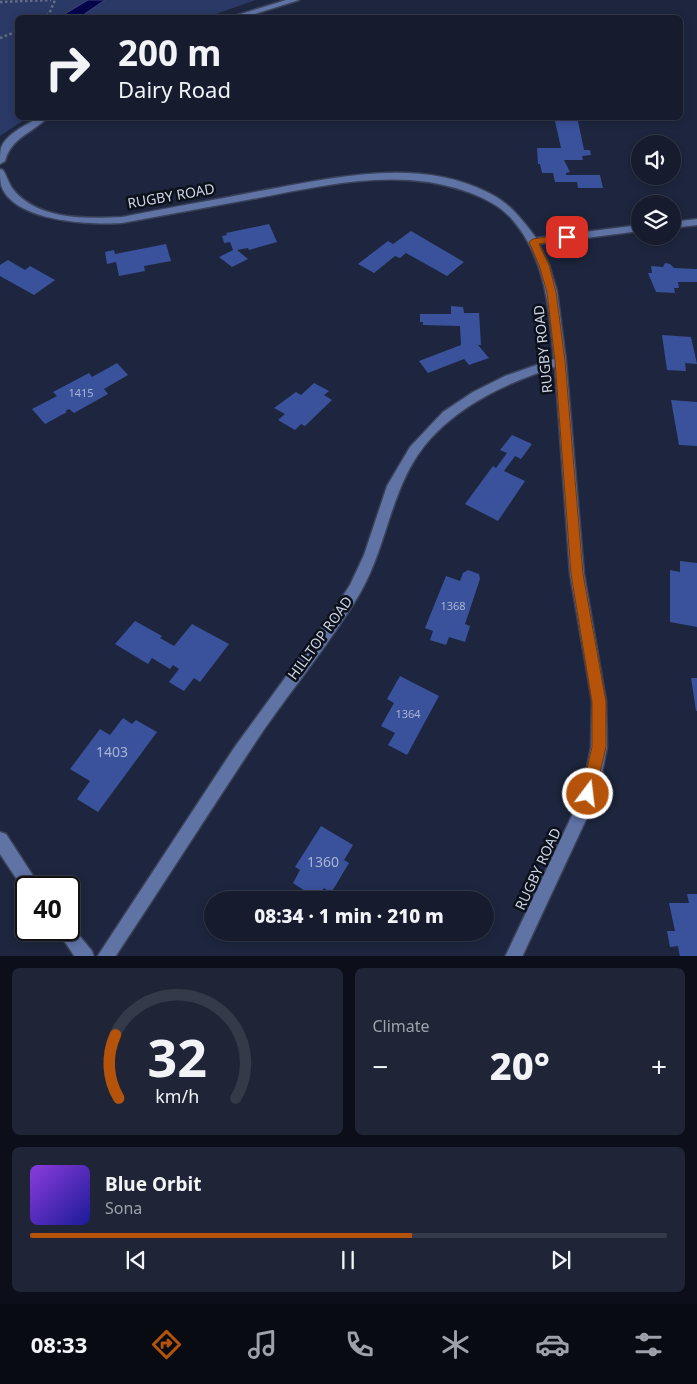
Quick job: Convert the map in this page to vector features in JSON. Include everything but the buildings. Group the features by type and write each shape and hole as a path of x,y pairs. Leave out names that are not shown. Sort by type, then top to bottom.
{"street":[{"path":"242,15 295,0"},
{"path":"0,161 3,152 14,138 40,120"},
{"name":"RUGBY ROAD","path":"0,172 2,181 9,192 32,208 69,220 91,222 122,220 327,182 362,178 417,176 468,188 491,199 521,222 544,265 552,292 560,361 577,574 599,702 599,747 593,778 583,809 513,956"},
{"path":"681,223 697,222"},
{"path":"533,242 631,229"},
{"name":"HILLTOP ROAD","path":"105,956 294,674 345,606 371,555 390,494 401,471 418,445 435,426 464,404 496,386 560,361"},
{"path":"0,840 25,876"},
{"path":"74,941 86,956"}],"path":[{"path":"0,2 51,0"},
{"path":"48,15 55,0"},
{"path":"0,38 15,32"}],"shaded area":[{"path":"0,0 256,0 213,15 15,15 15,120 24,120 0,136"},
{"path":"88,0 105,0 83,15 63,15"}],"route":[{"path":"567,237 533,242 544,265 552,292 560,361 569,494 577,574 599,702 599,747 588,794"}]}
